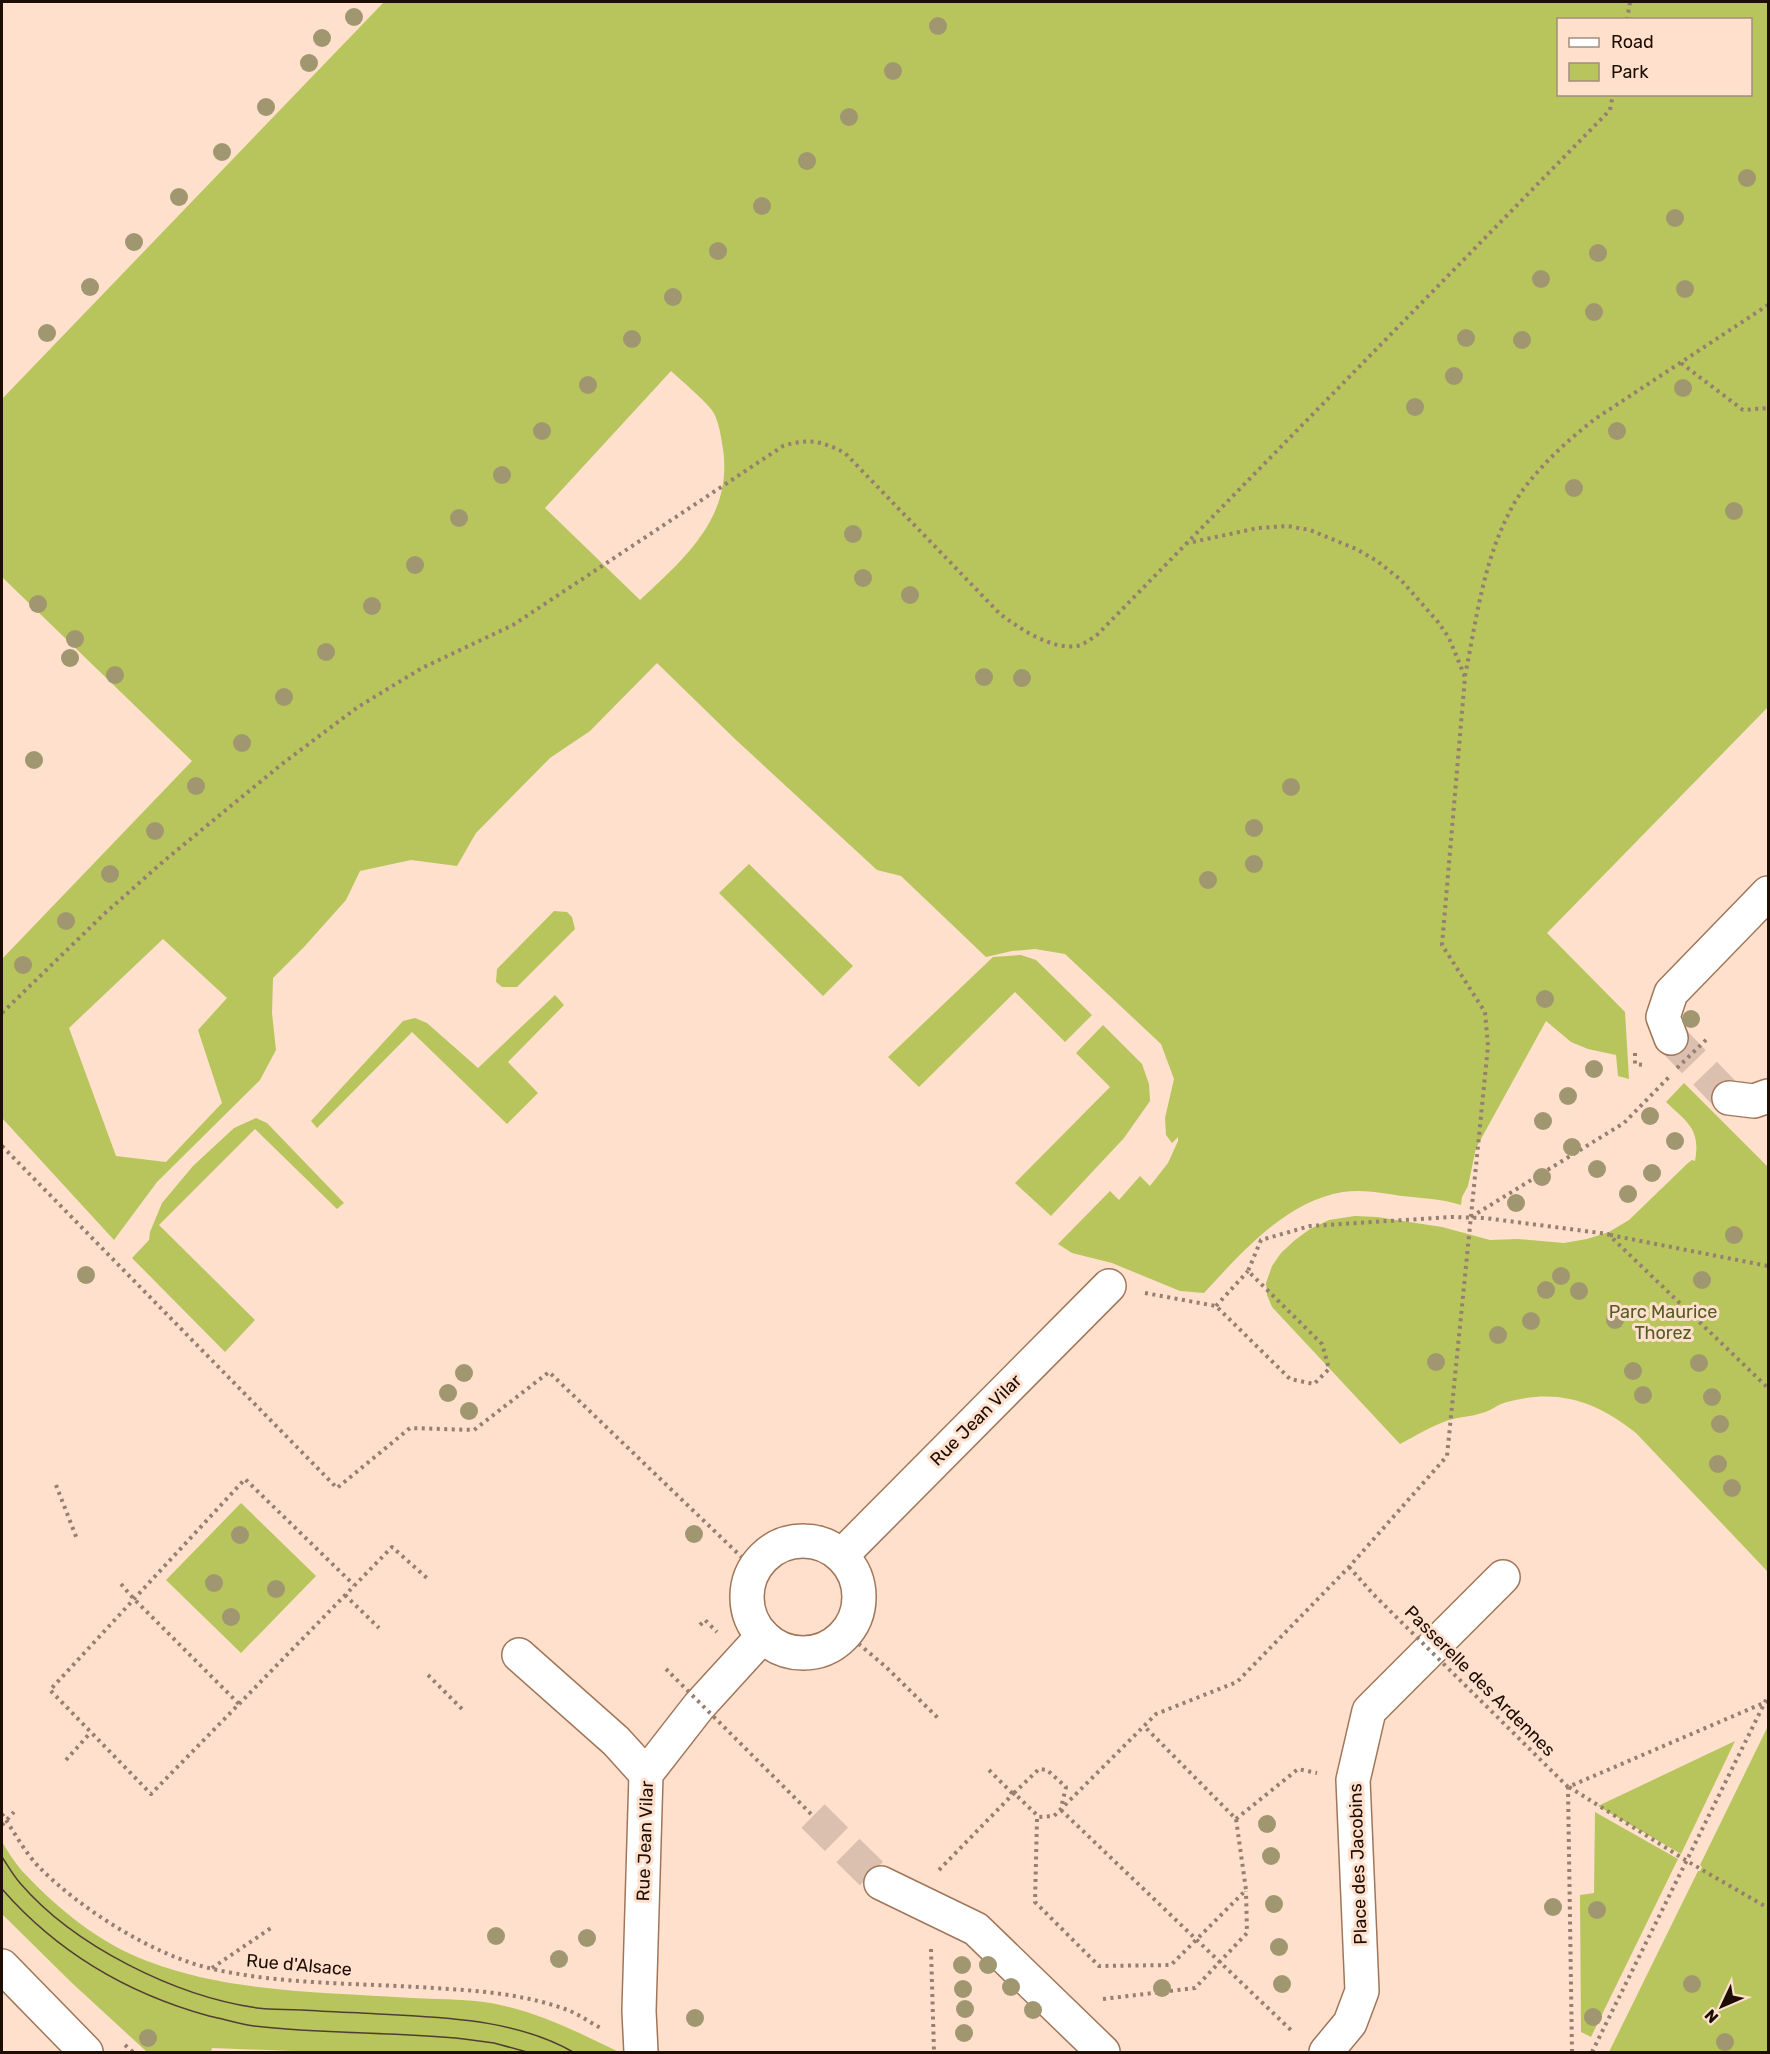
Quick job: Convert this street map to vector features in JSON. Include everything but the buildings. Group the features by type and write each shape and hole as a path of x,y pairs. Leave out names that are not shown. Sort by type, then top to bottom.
{"street":[{"path":"1674,1053 1663,1017 1671,993 1768,893"},
{"path":"1729,1098 1754,1101 1768,1096"},
{"name":"Rue Jean Vilar","path":"842,1555 1109,1286"},
{"path":"801,1539 825,1544 842,1555 855,1571 861,1594 857,1616 847,1634 829,1648 800,1654 784,1650 763,1636 754,1625 747,1604 747,1586 754,1569 763,1556 780,1545 801,1539"},
{"name":"Place des Jacobins","path":"1312,2045 1350,2023 1362,1991 1353,1780 1369,1711 1503,1577"},
{"name":"Rue Jean Vilar","path":"641,2052 639,2011 646,1774 699,1706 763,1636"},
{"path":"519,1655 616,1741 646,1774"},
{"path":"881,1883 976,1929 1102,2052"},
{"path":"2,1966 86,2052"}],"path":[{"path":"1627,18 1630,2"},
{"path":"2,1012 103,915 165,860 273,771 358,707 422,668 513,625 783,446 799,441 811,441 827,443 845,453 1000,614 1026,633 1056,643 1075,646 1085,643 1098,634 1610,110 1613,96"},
{"path":"1014,1793 1038,1817 1054,1816 1156,1714 1237,1682 1349,1567 1447,1456 1488,1046 1485,1012 1442,945 1465,677 1488,565 1509,511 1568,440 1595,419 1768,305"},
{"path":"1681,363 1743,410 1768,408"},
{"path":"1187,543 1258,528 1287,526 1310,530 1356,549 1377,561 1401,580 1438,622 1449,638 1465,677"},
{"path":"1470,1218 1624,1123 1674,1053 1707,1039"},
{"path":"2,1146 337,1488 410,1428 474,1430 549,1372 754,1569"},
{"path":"1216,1306 1248,1271 1261,1240 1310,1226 1470,1218 1608,1234 1768,1266"},
{"path":"1608,1234 1768,1388"},
{"path":"1109,1286 1216,1306 1290,1379 1314,1384 1329,1369 1322,1344 1248,1271"},
{"path":"354,1585 245,1479 50,1690 151,1794 392,1546 427,1578"},
{"path":"56,1485 77,1539"},
{"name":"Passerelle des Ardennes","path":"1349,1567 1374,1595 1568,1787 1768,1908"},
{"path":"121,1584 239,1704"},
{"path":"345,1595 379,1628"},
{"path":"847,1634 886,1667 940,1720"},
{"path":"666,1669 813,1816"},
{"path":"428,1675 464,1711"},
{"path":"1592,2052 1768,1696"},
{"path":"1572,2052 1568,1787 1766,1702"},
{"path":"1104,1998 1195,1988 1247,1933 1246,1890 1236,1819 1144,1726"},
{"path":"66,1760 91,1732"},
{"path":"934,2052 931,1878 1030,1775 1039,1769 1047,1770 1066,1787 1061,1810 1046,1818 1036,1819"},
{"path":"1236,1819 1298,1769"},
{"path":"989,1770 1036,1819 1035,1902 1099,1966 1171,1965 1246,1890"},
{"path":"1061,1810 1220,1963 1312,2045"},
{"path":"2,1825 14,1812"},
{"name":"Rue d'Alsace","path":"2,1814 37,1864 79,1902 122,1931 163,1952 211,1969 267,1978 483,1991 526,1998 566,2009 608,2032"},
{"path":"211,1969 271,1928"}],"green space":[{"path":"384,2 1768,2 1768,707 1547,933 1625,1012 1629,1079 1618,1076 1616,1055 1588,1049 1571,1042 1546,1021 1476,1148 1468,1186 1462,1197 1461,1205 1365,1191 1350,1191 1322,1197 1302,1206 1266,1231 1204,1293 1180,1291 1112,1263 1072,1253 1058,1244 1110,1191 1119,1200 1140,1176 1150,1186 1168,1163 1178,1137 1172,1143 1166,1135 1165,1118 1174,1079 1161,1044 1065,954 1035,949 986,957 901,876 877,870 735,739 657,663 590,731 550,758 476,833 457,866 411,860 360,871 346,900 273,978 272,1013 276,1050 260,1080 157,1182 114,1240 2,1118 2,959 192,761 2,577 2,399","holes":["671,371 714,413 723,449 724,473 721,495 713,516 702,534 689,552 640,600 545,508","163,939 227,998 198,1030 222,1103 166,1162 116,1156 69,1028"]},
{"path":"749,864 853,966 823,996 719,893"},
{"path":"554,911 567,912 572,917 575,929 517,987 502,987 496,982 497,969"},
{"path":"1021,955 1036,960 1092,1015 1065,1042 1015,992 919,1087 888,1057 993,957"},
{"path":"555,995 564,1005 508,1062 538,1093 507,1124 412,1032 317,1128 311,1121 403,1021 415,1018 427,1023 478,1068"},
{"path":"1103,1025 1142,1064 1149,1084 1150,1101 1124,1138 1051,1216 1015,1183 1110,1087 1076,1053"},
{"name":"Parc Maurice Thorez","path":"1684,1083 1768,1167 1768,1572 1636,1433 1591,1405 1560,1397 1526,1398 1504,1403 1488,1411 1446,1421 1400,1444 1272,1307 1267,1295 1266,1283 1272,1266 1281,1253 1310,1229 1329,1220 1355,1216 1377,1217 1442,1227 1490,1240 1518,1239 1564,1243 1609,1232 1629,1220 1688,1163 1695,1161 1696,1141 1691,1127 1666,1102"},
{"path":"256,1118 267,1123 344,1203 337,1209 255,1129 159,1225 255,1320 225,1352 132,1258 149,1240 162,1203 193,1166 234,1128"},
{"path":"241,1503 316,1576 241,1653 166,1580"},
{"path":"1768,1726 1768,2052 1609,2052 1702,1867 1700,1865"},
{"path":"1735,1741 1681,1854 1598,1806"},
{"path":"1595,1812 1678,1859 1591,2037 1581,2032 1580,1895 1594,1893"},
{"path":"2,1842 22,1871 82,1925 130,1954 179,1972 244,1985 278,1989 466,2000 502,2005 553,2022 619,2052 318,2052 212,2048 211,2052 147,2052 2,1914"}],"tunnel":[{"path":"1671,1038 1729,1098"},
{"path":"813,1816 881,1883"}],"tram line":[{"path":"2,1857 20,1883 42,1906 68,1927 128,1965 193,1992 225,2002 263,2009 420,2016 488,2023 532,2034 573,2052"},
{"path":"2,1889 46,1932 96,1968 123,1983 179,2007 254,2026 464,2039 494,2043 527,2052"}]}
